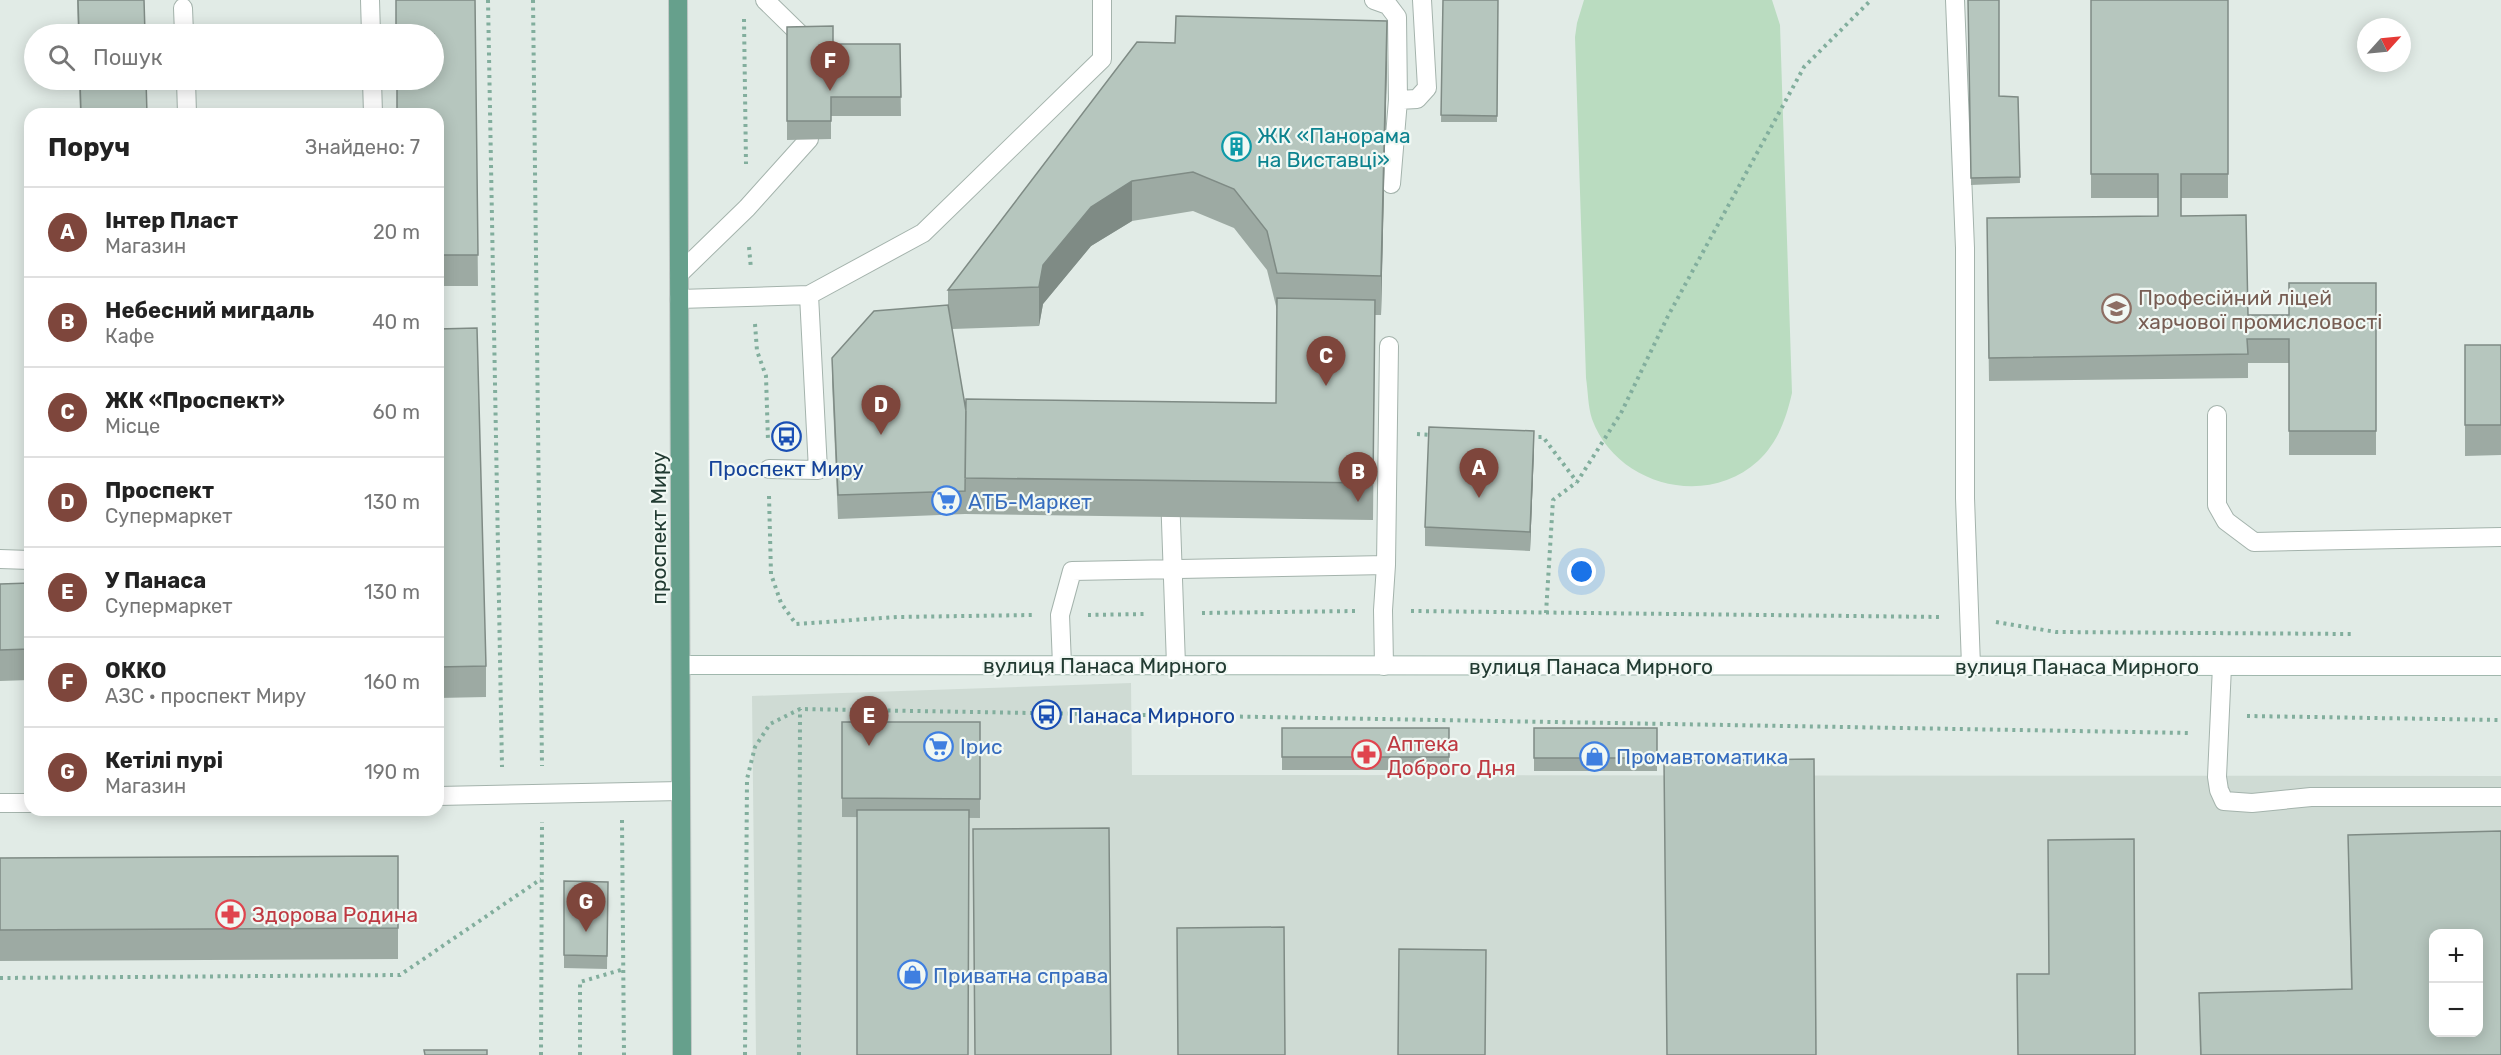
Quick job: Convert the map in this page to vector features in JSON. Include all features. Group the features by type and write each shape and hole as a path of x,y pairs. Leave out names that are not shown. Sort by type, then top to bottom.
{"main road":[{"path":"370,0 371,24"},
{"name":"проспект Миру","path":"678,0 682,1055"},
{"path":"765,0 811,45"},
{"path":"679,298 809,295 922,233 1102,58 1102,0"},
{"path":"1374,0 1388,5 1397,17 1398,100 1391,184"},
{"path":"1398,100 1417,99 1427,88 1422,0"},
{"path":"1955,0 1965,248 1965,510 1971,666"},
{"path":"183,8 184,24"},
{"path":"186,90 187,108"},
{"path":"372,90 373,108"},
{"path":"679,274 747,208 809,139"},
{"path":"769,469 818,470 809,295"},
{"path":"1384,666 1383,610 1386,565 1389,346"},
{"path":"2217,415 2217,505 2226,521 2254,542 2501,537"},
{"path":"1169,479 1176,665"},
{"path":"0,559 24,560"},
{"path":"1062,665 1060,615 1072,571 1386,565"},
{"name":"вулиця Панаса Мирного","path":"681,665 2501,666"},
{"path":"2222,666 2217,777 2224,801 2252,803 2311,797 2501,797"},
{"path":"444,796 681,791"},
{"path":"0,803 24,803"}],"path":[{"path":"488,0 502,794"},
{"path":"533,0 542,794 541,1055"},
{"path":"1546,613 1553,500 1577,482 1621,413 1668,316 1804,67 1871,0"},
{"path":"1388,434 1436,435"},
{"path":"1519,437 1543,437 1577,482"},
{"path":"799,1055 800,709"},
{"path":"745,1055 747,779 755,747 770,724 800,709 2218,733 2237,718 2249,715 2501,720"},
{"path":"622,792 624,1055"},
{"path":"0,978 400,975 542,878"},
{"path":"580,1055 580,982 624,969"}],"shaded area":[{"path":"1131,683 1132,775 2501,776 2501,1055 756,1055 752,696"}],"green space":[{"path":"1584,0 1772,0 1780,25 1792,393 1780,430 1765,454 1737,476 1714,484 1689,486 1664,483 1641,474 1621,460 1604,442 1592,419 1586,378 1575,37"}],"building":[{"path":"78,0 144,0 145,24 79,24"},
{"path":"396,0 475,0 478,255 444,255 444,108 397,108 397,90 444,90 444,24 396,24"},
{"path":"1443,0 1498,0 1497,116 1441,115"},
{"path":"1968,0 1999,0 1999,96 2018,97 2020,177 1971,178"},
{"path":"2091,0 2228,0 2228,174 2181,174 2181,216 2246,215 2248,315 2289,315 2289,283 2376,283 2376,431 2289,431 2289,339 2247,339 2248,354 1989,358 1987,218 2158,216 2158,174 2091,174"},
{"name":"ЖК «Панорама на Виставці»","path":"1176,16 1387,21 1381,276 1277,273 1267,231 1234,189 1193,172 1132,181 1091,207 1043,265 1039,287 948,290 1137,42 1175,43"},
{"path":"833,26 833,44 900,44 901,97 831,97 831,121 787,121 787,27"},
{"path":"80,90 146,90 147,108 81,108"},
{"path":"1277,298 1375,300 1373,483 965,478 966,399 1276,403"},
{"path":"948,305 966,411 965,491 838,495 832,358 874,311"},
{"path":"477,328 486,666 444,667 444,329"},
{"path":"2465,345 2501,345 2501,425 2465,425"},
{"path":"1429,427 1534,431 1530,532 1425,527"},
{"path":"24,583 24,649 0,650 0,584"},
{"path":"842,722 980,722 980,799 842,798"},
{"path":"1282,728 1449,728 1449,757 1282,757"},
{"path":"1534,728 1657,728 1657,758 1534,758"},
{"path":"1814,759 1816,1055 1667,1055 1664,761"},
{"path":"857,810 969,810 968,1055 857,1055"},
{"path":"1109,828 1111,1055 975,1055 973,829"},
{"path":"2501,831 2501,1055 2201,1055 2199,993 2352,989 2348,835"},
{"path":"2134,839 2135,1055 2018,1055 2017,974 2049,974 2048,840"},
{"path":"398,856 398,928 0,930 0,858"},
{"path":"564,881 608,882 607,956 564,955"},
{"path":"1284,927 1285,1055 1178,1055 1177,928"},
{"path":"1399,949 1486,950 1485,1055 1398,1055"},
{"path":"424,1050 487,1050 487,1055 425,1055"}],"place":[{"name":"ОККО","path":"830,91"},
{"name":"ЖК «Панорама на Виставці»","path":"1236,147"},
{"name":"Професійний ліцей харчової промисловості","path":"2117,309"},
{"name":"ЖК «Проспект»","path":"1326,386"},
{"name":"Проспект","path":"881,435"},
{"name":"Проспект Миру","path":"786,437"},
{"name":"Інтер Пласт","path":"1479,498"},
{"name":"АТБ-Маркет","path":"947,501"},
{"name":"Небесний мигдаль","path":"1358,502"},
{"name":"Панаса Мирного","path":"1047,715"},
{"name":"У Панаса","path":"869,746"},
{"name":"Ірис","path":"939,746"},
{"name":"Аптека Доброго Дня","path":"1366,755"},
{"name":"Промавтоматика","path":"1595,756"},
{"name":"Здорова Родина","path":"231,914"},
{"name":"Кетілі пурі","path":"586,932"},
{"name":"Приватна справа","path":"912,975"}]}
